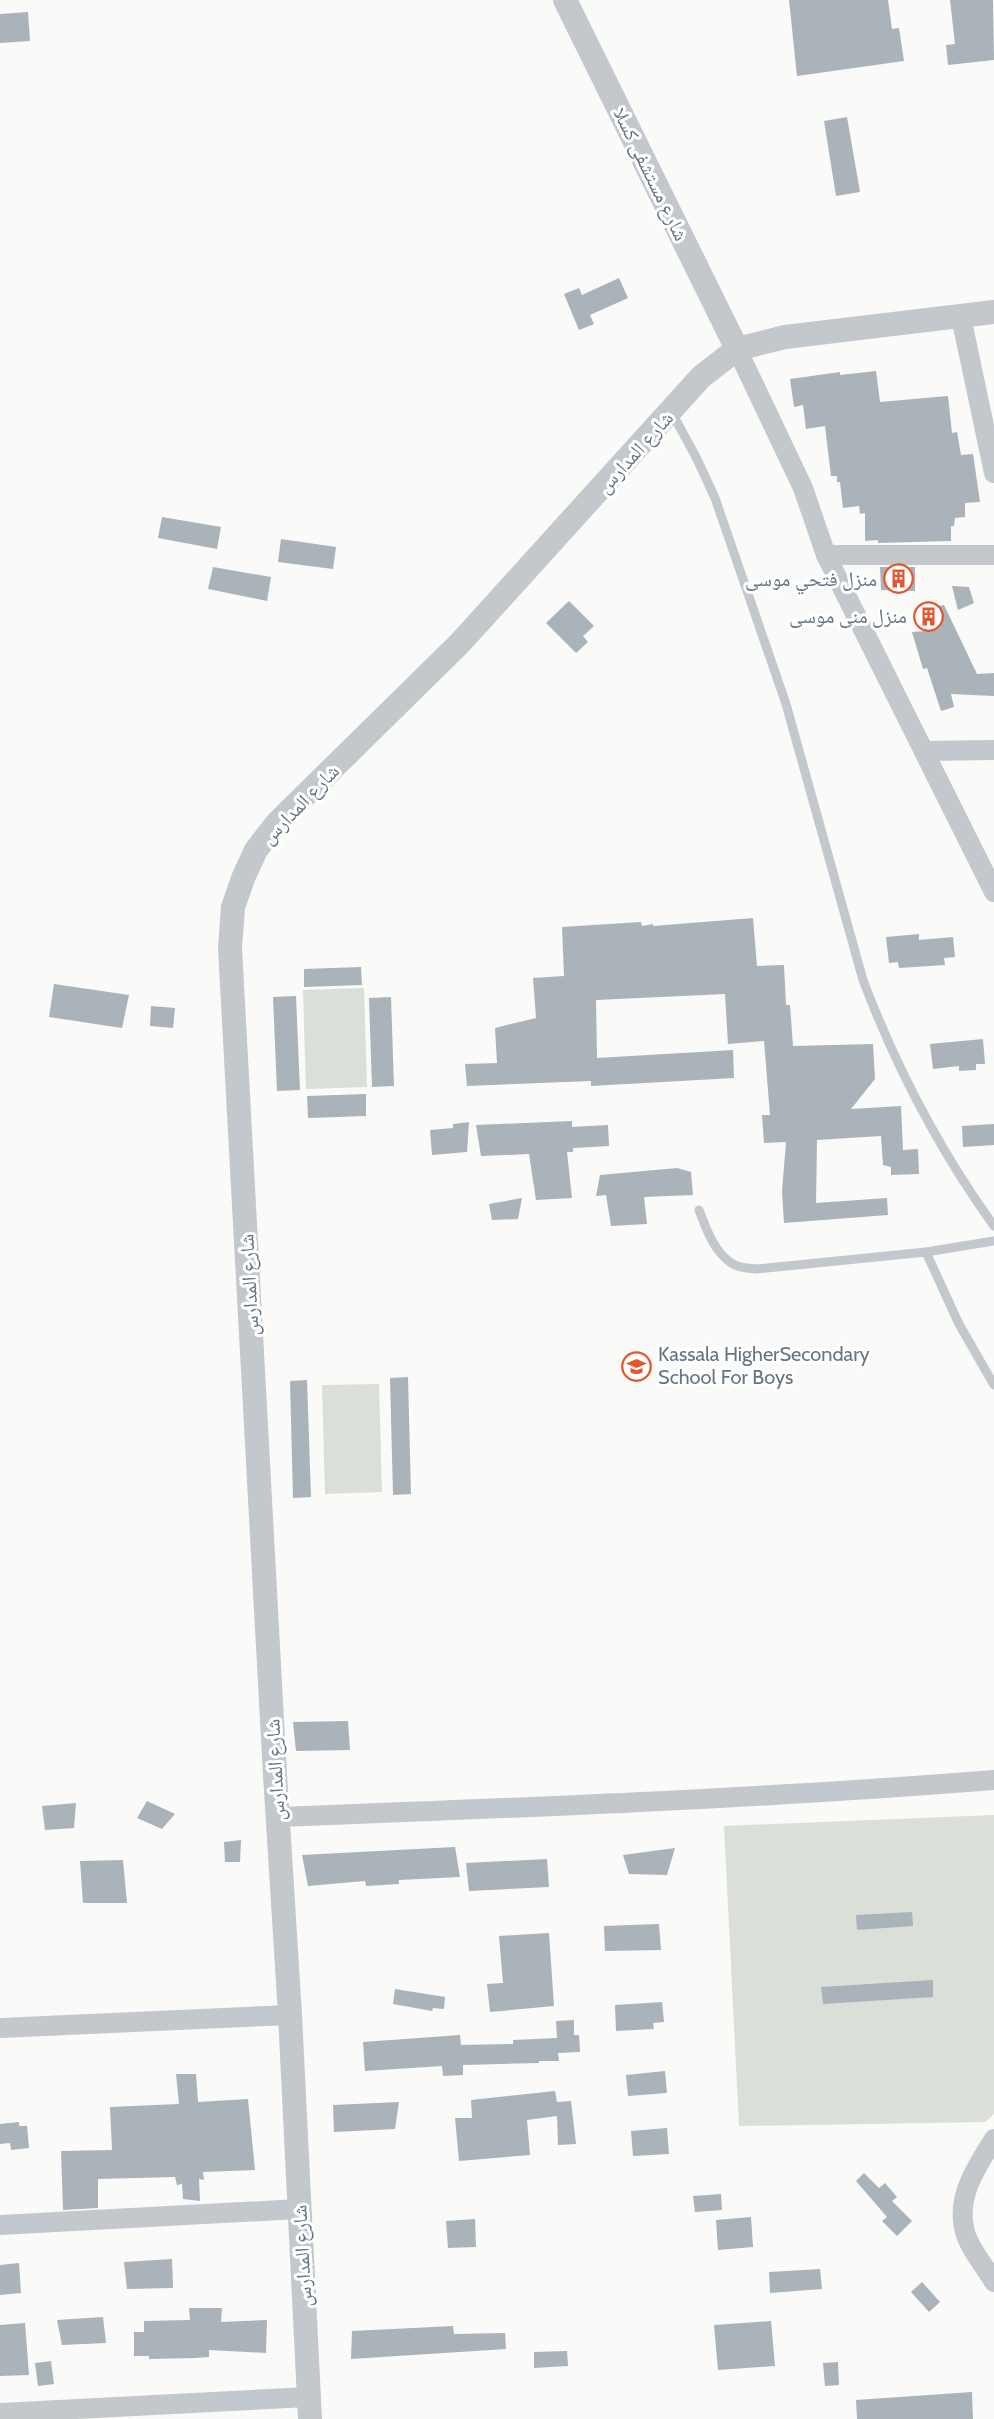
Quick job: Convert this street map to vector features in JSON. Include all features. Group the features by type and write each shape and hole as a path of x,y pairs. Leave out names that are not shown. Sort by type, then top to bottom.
{"street":[{"name":"شارع مستشفى كسلا","path":"564,0 737,349"},
{"path":"994,312 784,337 737,349 803,488 826,555 994,892"},
{"path":"961,317 994,473"},
{"name":"شارع المدارس","path":"309,2408 290,2015 230,948 233,907 256,850 277,823 460,643 701,377 737,349"},
{"path":"826,555 994,555"},
{"path":"924,751 994,750"},
{"path":"278,1816 628,1804 839,1792 994,1780"},
{"path":"0,2028 290,2015"},
{"path":"994,2139 972,2175 962,2206 967,2238 994,2282"},
{"path":"0,2225 299,2209"},
{"path":"0,2413 309,2408"}],"lane":[{"path":"671,411 715,498 786,704 863,980 878,1019 895,1059 933,1131 994,1227"},
{"path":"699,1210 711,1238 722,1254 733,1264 757,1269 926,1251 994,1241"},
{"path":"926,1251 959,1324 994,1385"}],"shaded area":[{"path":"364,988 367,1087 306,1089 303,990"},
{"path":"379,1384 382,1492 325,1494 322,1385"},
{"path":"994,1815 994,2114 985,2122 739,2126 724,1826"}],"building":[{"path":"789,0 888,0 892,29 899,28 904,61 797,76"},
{"path":"950,0 993,0 994,60 948,65 946,45 955,44"},
{"path":"28,12 30,41 0,43 0,14"},
{"path":"847,117 860,192 836,196 824,121"},
{"path":"619,278 628,298 590,315 594,324 579,330 564,294 579,288 582,295"},
{"path":"876,371 880,402 948,396 952,433 957,432 961,455 973,454 980,502 965,503 965,517 955,518 954,526 951,526 951,541 878,543 878,540 865,541 865,513 860,514 859,506 843,508 840,482 837,482 837,476 831,476 825,426 806,429 803,405 794,407 790,379 840,372 840,375"},
{"path":"162,517 221,527 217,549 158,538"},
{"path":"281,539 336,547 333,569 278,562"},
{"path":"213,567 271,577 267,601 208,589"},
{"name":"منزل فتحي موسى","path":"880,567 915,567 915,591 881,590"},
{"path":"952,586 969,587 974,603 958,610"},
{"path":"569,601 594,626 583,636 588,642 576,653 546,623"},
{"path":"944,605 977,674 994,673 994,696 951,694 954,707 941,711 927,668 923,669 912,632 925,631 921,609"},
{"path":"753,918 757,966 784,965 786,1005 790,1005 793,1046 873,1044 875,1079 851,1109 901,1106 903,1150 918,1149 919,1174 891,1175 891,1167 883,1165 881,1136 817,1140 816,1203 887,1198 888,1215 784,1223 782,1191 786,1142 764,1143 762,1115 770,1115 764,1041 728,1044 725,994 596,1000 597,1058 733,1050 734,1078 591,1086 591,1081 467,1086 465,1064 497,1063 495,1028 536,1018 533,978 564,976 562,927 641,922 642,926 653,924 653,926"},
{"path":"919,934 919,940 953,937 955,957 944,958 945,965 899,968 898,962 889,963 886,937"},
{"path":"361,967 362,985 304,987 304,969"},
{"path":"54,984 129,995 122,1028 49,1017"},
{"path":"296,996 300,1090 277,1091 273,997"},
{"path":"391,997 394,1086 372,1087 369,998"},
{"path":"151,1006 175,1008 173,1028 150,1026"},
{"path":"983,1039 985,1064 976,1064 976,1070 959,1071 959,1066 933,1069 930,1044"},
{"path":"366,1094 366,1116 308,1118 307,1096"},
{"path":"572,1121 572,1127 608,1125 609,1146 573,1148 573,1152 567,1152 572,1198 536,1200 529,1154 481,1156 476,1125"},
{"path":"469,1122 467,1152 432,1155 430,1130 453,1128 453,1124"},
{"path":"994,1124 994,1145 963,1147 962,1126"},
{"path":"677,1168 691,1172 693,1195 644,1197 647,1224 611,1226 606,1195 596,1196 600,1175"},
{"path":"522,1198 518,1219 492,1220 489,1204"},
{"path":"408,1377 411,1494 393,1495 390,1378"},
{"path":"307,1380 311,1497 293,1498 290,1381"},
{"path":"348,1721 350,1750 296,1751 293,1722"},
{"path":"147,1801 175,1814 162,1829 137,1818"},
{"path":"76,1803 74,1828 45,1830 42,1806"},
{"path":"241,1840 240,1862 225,1862 224,1842"},
{"path":"455,1847 460,1877 399,1880 399,1884 366,1886 365,1881 308,1886 302,1855"},
{"path":"675,1848 667,1875 629,1874 623,1855"},
{"path":"547,1859 549,1887 469,1891 466,1863"},
{"path":"123,1860 127,1903 83,1903 80,1861"},
{"path":"912,1912 913,1926 857,1930 856,1915"},
{"path":"659,1924 661,1950 605,1951 604,1926"},
{"path":"549,1933 554,2006 490,2012 487,1984 503,1983 499,1936"},
{"path":"933,1980 933,1997 823,2004 821,1987"},
{"path":"395,1989 445,1997 444,2009 433,2008 432,2011 393,2004"},
{"path":"662,2002 664,2022 653,2023 654,2029 616,2031 615,2005"},
{"path":"574,2020 574,2035 579,2035 580,2052 558,2053 559,2061 463,2065 463,2075 443,2076 442,2066 365,2071 363,2042 460,2035 461,2045 513,2044 513,2040 557,2038 556,2021"},
{"path":"665,2071 667,2093 628,2096 626,2075"},
{"path":"176,2074 196,2074 198,2102 248,2099 255,2170 203,2172 204,2180 199,2179 200,2201 183,2199 182,2184 177,2185 175,2177 98,2179 98,2208 63,2210 61,2151 112,2150 110,2107 179,2104"},
{"path":"555,2091 557,2102 571,2101 576,2144 558,2145 557,2116 527,2120 530,2155 459,2161 455,2118 472,2118 471,2100"},
{"path":"399,2102 395,2129 334,2132 333,2105"},
{"path":"19,2122 19,2126 27,2126 29,2148 11,2150 10,2143 0,2144 0,2124"},
{"path":"667,2128 669,2154 633,2156 631,2131"},
{"path":"864,2173 879,2188 885,2183 897,2197 892,2201 912,2221 897,2236 882,2221 887,2217 856,2181"},
{"path":"721,2194 722,2210 695,2212 693,2196"},
{"path":"751,2217 753,2247 718,2250 716,2220"},
{"path":"475,2219 476,2247 448,2248 446,2221"},
{"path":"172,2259 173,2288 127,2289 124,2262"},
{"path":"19,2263 21,2293 0,2295 0,2265"},
{"path":"820,2269 822,2289 770,2293 769,2272"},
{"path":"922,2282 940,2302 929,2312 911,2292"},
{"path":"189,2308 222,2308 221,2322 267,2320 266,2353 209,2350 209,2357 149,2359 149,2356 134,2356 134,2332 144,2332 144,2321 190,2320"},
{"path":"103,2317 106,2343 62,2345 57,2320"},
{"path":"771,2321 775,2366 718,2370 714,2325"},
{"path":"25,2323 29,2375 0,2376 0,2325"},
{"path":"453,2326 454,2334 505,2333 506,2349 351,2359 352,2331"},
{"path":"567,2351 568,2366 534,2368 534,2352"},
{"path":"51,2361 54,2384 38,2386 35,2363"},
{"path":"838,2362 839,2385 825,2386 823,2363"},
{"path":"972,2392 973,2419 857,2419 856,2400"}],"place":[{"name":"منزل فتحي موسى","path":"898,579"},
{"name":"منزل منى موسى","path":"928,616"},
{"name":"Kassala HigherSecondary School For Boys","path":"637,1366"}]}
